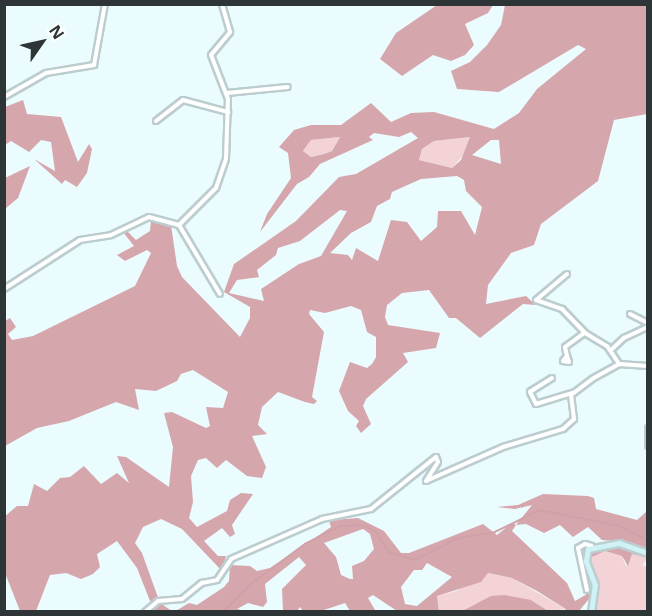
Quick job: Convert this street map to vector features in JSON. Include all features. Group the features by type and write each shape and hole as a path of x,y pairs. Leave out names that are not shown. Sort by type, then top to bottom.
{"street":[{"path":"4,97 46,74 94,65 105,4"},
{"path":"179,225 219,182 228,143 227,93 211,55 230,32 222,4"},
{"path":"224,83 235,92"},
{"path":"227,93 288,87"},
{"path":"156,121 183,100 228,112"},
{"path":"4,289 80,240 111,235 149,217 179,225 220,294"},
{"path":"567,273 536,300 562,309 585,333 611,350 619,364"},
{"path":"630,314 648,325"},
{"path":"611,350 624,338 648,325"},
{"path":"567,356 565,347 585,333"},
{"path":"552,378 531,392 537,404 574,393 619,364 648,366"},
{"path":"146,612 158,601 182,599 202,583 217,580 231,559 322,519 371,509 436,457 438,462 426,481 503,447 562,429 574,418 570,403 574,393"},
{"path":"648,428 648,445"},
{"path":"587,590 578,548 585,544 592,546 626,544 648,553"},
{"path":"591,612 595,585 585,553 592,546"}],"shaded area":[{"path":"437,5 493,5 488,13 465,24 474,45 465,55 451,61 433,55 402,76 380,59 396,33"},
{"path":"505,5 647,5 647,114 614,120 598,181 541,224 534,245 511,253 488,285 486,304 526,296 536,305 523,304 480,338 456,318 449,318 429,290 402,293 387,305 385,317 388,325 440,333 436,348 403,353 408,362 366,399 363,406 371,424 361,433 356,426 359,421 348,411 339,391 350,362 367,368 372,364 376,357 376,337 367,332 361,310 351,306 325,313 310,310 309,314 324,332 312,397 317,401 314,404 305,402 278,392 262,407 258,425 267,434 252,436 266,467 262,478 247,476 226,460 217,468 206,458 198,460 191,476 193,502 189,518 197,527 227,511 230,500 241,493 253,494 232,525 235,534 230,537 222,528 204,541 218,556 226,556 222,571 182,529 161,519 143,527 135,543 142,553 160,603 172,611 154,611 137,568 117,541 97,554 100,567 93,574 81,579 66,573 50,575 36,611 20,611 5,573 4,517 17,506 28,506 34,484 47,491 60,478 70,477 84,466 101,484 117,473 129,483 117,456 126,457 169,487 173,447 164,413 172,412 206,428 210,426 206,407 223,408 228,392 193,370 181,374 177,381 156,391 135,389 139,410 116,402 69,421 37,428 5,446 5,321 10,318 16,327 8,334 12,340 33,336 135,286 151,253 147,250 125,261 117,255 134,246 123,232 127,231 136,240 150,231 151,220 171,225 177,266 182,277 240,337 250,318 250,307 224,292 234,264 296,221 339,177 356,174 418,138 411,132 399,137 374,133 369,137 373,140 320,164 309,177 297,184 260,232 267,214 291,178 288,153 279,147 294,130 311,125 341,125 371,103 391,122 411,113 434,112 494,129 519,113 537,89 586,49 578,45 499,92 457,89 451,71 470,62 487,45 501,25","holes":["340,137 332,151 311,157 303,151 311,140","470,137 461,160 452,168 419,160 422,149 434,141","491,140 499,140 501,164 472,155","457,176 464,180 466,191 482,207 475,235 461,211 438,211 437,227 421,241 407,222 391,220 378,261 356,248 352,260 348,255 330,253 351,233 371,222 377,206 390,199 392,192 421,179","340,210 347,211 321,256 299,264 261,289 264,301 229,293 237,280 259,277 257,270 276,255 278,248 300,241"]},
{"path":"23,100 27,114 61,117 78,162 89,144 92,149 87,173 77,187 65,180 62,184 34,159 55,171 51,142 41,140 29,152 11,141 5,145 5,107"},
{"path":"340,137 332,151 311,157 303,151 311,140"},
{"path":"470,137 466,152 452,168 419,160 422,149 434,141"},
{"path":"30,166 18,198 5,209 5,178"},
{"path":"543,494 588,496 594,498 596,509 637,520 647,511 647,551 626,542 602,540 588,527 573,537 560,525 544,533 526,524 516,525 532,505 515,509 497,507 518,505"},
{"path":"358,518 384,531 401,553 409,553 483,524 497,535 512,523 516,525 512,531 567,583 575,601 587,594 589,584 584,571 588,570 593,594 579,611 563,611 566,609 512,578 488,573 481,582 437,596 439,611 397,611 373,595 368,598 375,610 350,611 345,603 321,611 303,611 300,607 297,611 283,611 282,589 306,565 299,557 265,584 267,602 263,607 248,603 237,609 246,611 174,612 189,603 197,605 224,587 229,581 230,565 250,566 257,571 270,568 331,527 329,521","holes":["363,529 370,534 374,549 364,561 352,566 353,579 350,579 341,575 336,557 324,543","427,563 452,577 417,606 405,604 401,587 414,570 422,570"]},
{"path":"614,545 647,555 648,558 632,554 628,566 622,556 605,551 588,559 589,550"},
{"path":"605,551 622,556 626,566 632,554 647,558 643,565 647,567 647,611 592,611 596,586 588,559"},
{"path":"487,573 512,578 566,609 548,611 531,600 477,603 462,611 439,611 437,596 456,591"},
{"path":"504,595 531,600 548,611 462,611 491,596"}],"waterway":[{"path":"223,612 251,584 305,544 340,526 363,525 376,532 389,552 415,560 458,538 495,532 540,510 620,526 648,540"}]}
